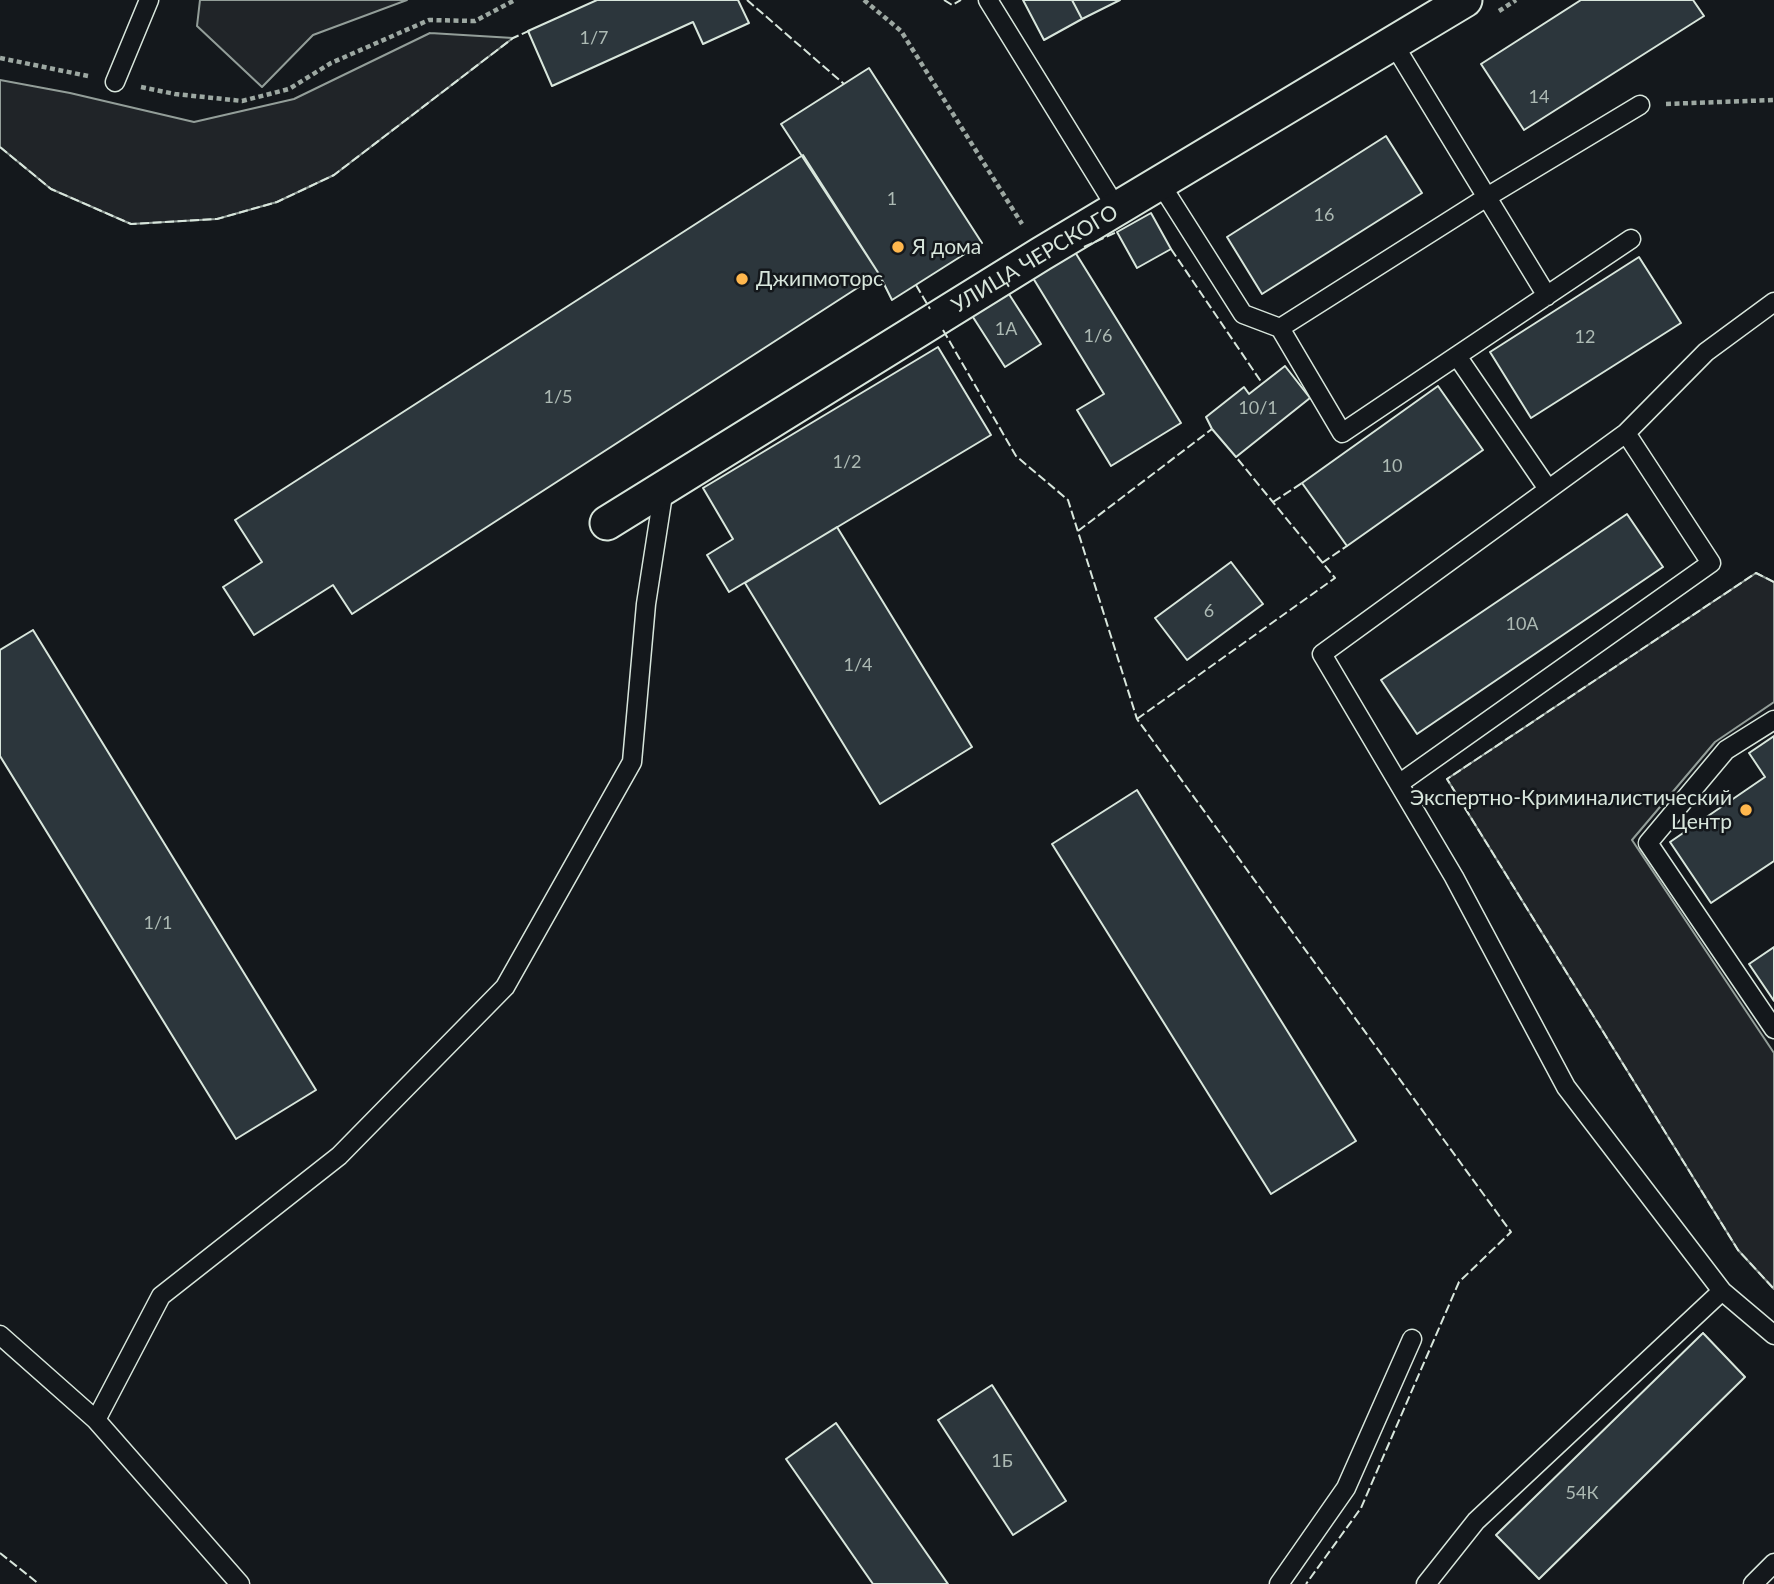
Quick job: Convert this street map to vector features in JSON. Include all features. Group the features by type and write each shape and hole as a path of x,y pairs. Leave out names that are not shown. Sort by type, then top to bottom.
{"street":[{"name":"УЛИЦА ЧЕРСКОГО","path":"607,523 1041,254 1465,0"}],"lane":[{"path":"115,82 149,0"},
{"path":"988,0 1117,209"},
{"path":"1393,43 1547,296"},
{"path":"1280,328 1487,197 1640,105"},
{"path":"1160,183 1243,314 1280,328 1342,433 1631,239"},
{"path":"1774,302 1706,352 1626,433 1322,654 1454,877 1566,1087 1722,1291 1774,1335"},
{"path":"1457,355 1548,489"},
{"path":"1400,783 1711,564 1626,433"},
{"path":"96,1420 161,1296 340,1156 505,988 632,762 646,604 664,488"},
{"path":"1774,720 1726,750 1648,842 1774,1029"},
{"path":"1426,1584 1476,1521 1722,1291"},
{"path":"0,1335 96,1420 240,1584"},
{"path":"1279,1584 1346,1488 1412,1339"},
{"path":"1753,1584 1774,1563"}],"path":[{"path":"0,58 175,94 242,101 289,89 331,64 429,20 475,22 514,0"},
{"path":"864,0 901,31 1041,254"},
{"path":"1640,105 1774,100"}],"shaded area":[{"path":"200,0 407,0 313,35 262,87 197,26"},
{"path":"430,33 513,38 334,175 277,202 217,219 131,224 51,189 0,147 0,80 70,93 194,122 294,99"},
{"path":"1756,573 1774,582 1774,702 1715,742 1632,840 1774,1053 1774,1289 1738,1250 1447,779"}],"building":[{"path":"597,0 738,0 749,23 703,44 693,22 552,86 528,31"},
{"path":"1023,0 1072,0 1082,19 1044,40"},
{"path":"1072,0 1120,0 1082,19"},
{"path":"1581,0 1693,0 1704,16 1524,130 1481,64"},
{"path":"869,68 982,243 892,300 879,274 781,124"},
{"path":"1386,136 1422,193 1262,294 1227,237"},
{"path":"803,155 879,274 352,614 333,585 254,635 223,587 262,562 235,520"},
{"path":"1151,213 1171,249 1137,268 1117,232"},
{"path":"1075,252 1181,423 1111,466 1077,410 1104,394 1033,278"},
{"path":"1639,257 1681,323 1531,418 1490,352"},
{"path":"1007,291 1041,344 1005,367 971,314"},
{"path":"938,347 991,435 729,592 707,555 733,539 703,488"},
{"path":"1285,366 1310,398 1236,457 1212,429 1206,417 1244,387 1249,394"},
{"path":"1438,386 1483,450 1347,546 1302,483"},
{"path":"1627,514 1663,567 1417,734 1381,680"},
{"path":"837,527 972,747 880,804 745,583"},
{"path":"1231,562 1263,604 1187,660 1155,618"},
{"path":"33,630 316,1090 236,1139 0,756 0,650"},
{"name":"Экспертно-Криминалистический Центр","path":"1774,736 1774,861 1711,903 1670,842 1765,777 1749,753"},
{"path":"1137,790 1356,1141 1271,1194 1052,844"},
{"path":"1774,947 1774,1001 1749,964"},
{"path":"1703,1333 1745,1377 1539,1579 1496,1535"},
{"path":"992,1385 1066,1501 1013,1535 938,1420"},
{"path":"836,1423 948,1584 873,1584 786,1459"}],"fence":[{"path":"747,0 844,84"},
{"path":"944,0 952,5 961,0"},
{"path":"0,147 51,189 131,224 217,219 277,202 334,175 513,38 533,29"},
{"path":"1084,247 1117,232"},
{"path":"1171,249 1262,383"},
{"path":"916,285 930,309"},
{"path":"943,330 1016,456 1068,500 1137,719 1511,1232 1459,1282 1361,1508 1306,1584"},
{"path":"1078,531 1212,429"},
{"path":"1137,719 1335,578 1236,457"},
{"path":"1273,502 1302,483"},
{"path":"1322,563 1347,546"},
{"path":"1774,582 1756,573 1447,779 1738,1250 1774,1289"},
{"path":"0,1553 39,1584"}],"place":[{"name":"Я дома","path":"898,247"},
{"name":"Джипмоторс","path":"742,279"},
{"name":"Экспертно-Криминалистический Центр","path":"1746,810"}]}
